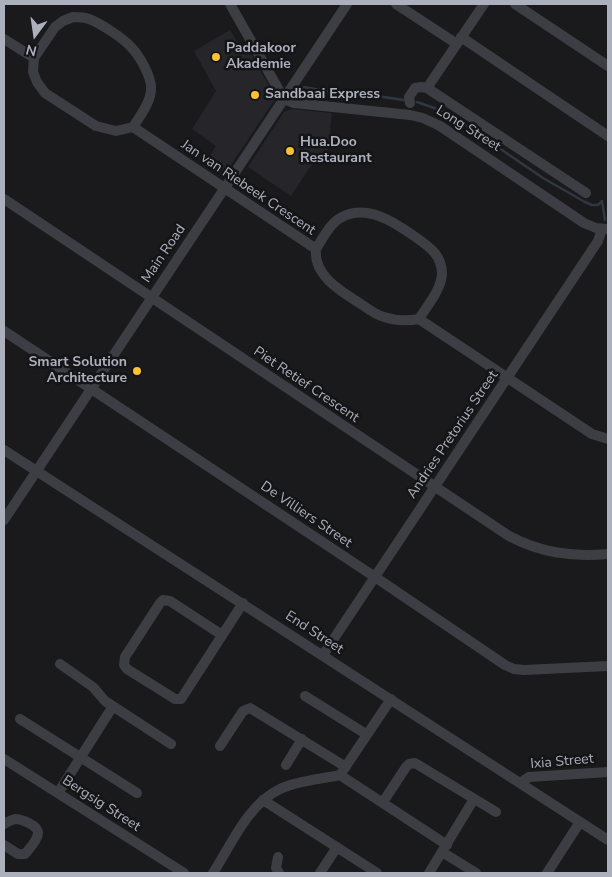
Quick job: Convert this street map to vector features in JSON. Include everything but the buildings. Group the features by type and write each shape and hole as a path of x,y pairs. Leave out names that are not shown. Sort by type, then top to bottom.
{"street":[{"path":"230,4 284,99"},
{"name":"Main Road","path":"4,520 347,4"},
{"path":"396,4 459,41 608,136"},
{"path":"404,114 410,103 425,88 484,4"},
{"path":"516,4 608,66"},
{"path":"73,18 90,20 126,42 134,50 151,84 149,100 133,127 116,131 96,126 45,93 34,77 34,58 55,27 63,21 73,18"},
{"path":"4,38 34,58"},
{"path":"425,88 586,193"},
{"name":"Long Street","path":"284,99 294,103 404,114 423,118 440,126 584,223 605,229"},
{"name":"Jan van Riebeek Crescent","path":"133,127 316,249 317,262 325,276 336,288 383,317 398,320 419,318"},
{"name":"Piet Retief Crescent","path":"4,199 509,536 531,547 567,555 608,554"},
{"path":"316,249 333,225 347,215 356,213 378,216 394,222 431,248 440,263 442,273 440,283 419,318 592,434 608,439"},
{"name":"Andries Pretorius Street","path":"323,655 605,229"},
{"name":"De Villiers Street","path":"4,331 509,667 524,670 608,666"},
{"name":"End Street","path":"4,450 608,840"},
{"path":"222,635 170,601 163,600 125,657 124,665 179,700 183,696 243,603"},
{"path":"60,664 93,686 105,701 171,744"},
{"path":"304,696 366,734"},
{"path":"214,873 248,816 263,800 280,789 343,771 391,699"},
{"path":"58,793 113,706"},
{"path":"220,746 243,711 247,708 252,709 302,739 476,873"},
{"path":"20,718 137,793"},
{"path":"286,765 302,739"},
{"name":"Bergsig Street","path":"4,759 184,873"},
{"path":"383,802 406,766 412,763 420,765 496,812"},
{"name":"Ixia Street","path":"520,782 529,777 608,772"},
{"path":"263,800 377,873"},
{"path":"429,873 474,800"},
{"path":"4,824 8,821 18,820 32,826 38,833 24,854 18,854 4,845"},
{"path":"547,873 580,822"},
{"path":"320,873 337,847"},
{"path":"278,857 276,868 279,873"}],"shaded area":[{"path":"230,30 243,52 248,49 275,99 223,177 204,165 216,146 192,129 216,91 194,51"},
{"path":"292,109 332,113 327,159 316,158 291,196 248,167 284,112"}],"waterway":[{"path":"300,89 304,87 347,95 356,93 404,100"},
{"path":"417,102 440,110 461,122 543,178 585,202 598,205 602,201 605,220"}],"place":[{"name":"Paddakoor Akademie","path":"216,57"},
{"name":"Sandbaai Express","path":"255,95"},
{"name":"Hua.Doo Restaurant","path":"290,151"},
{"name":"Smart Solution Architecture","path":"137,371"}]}
